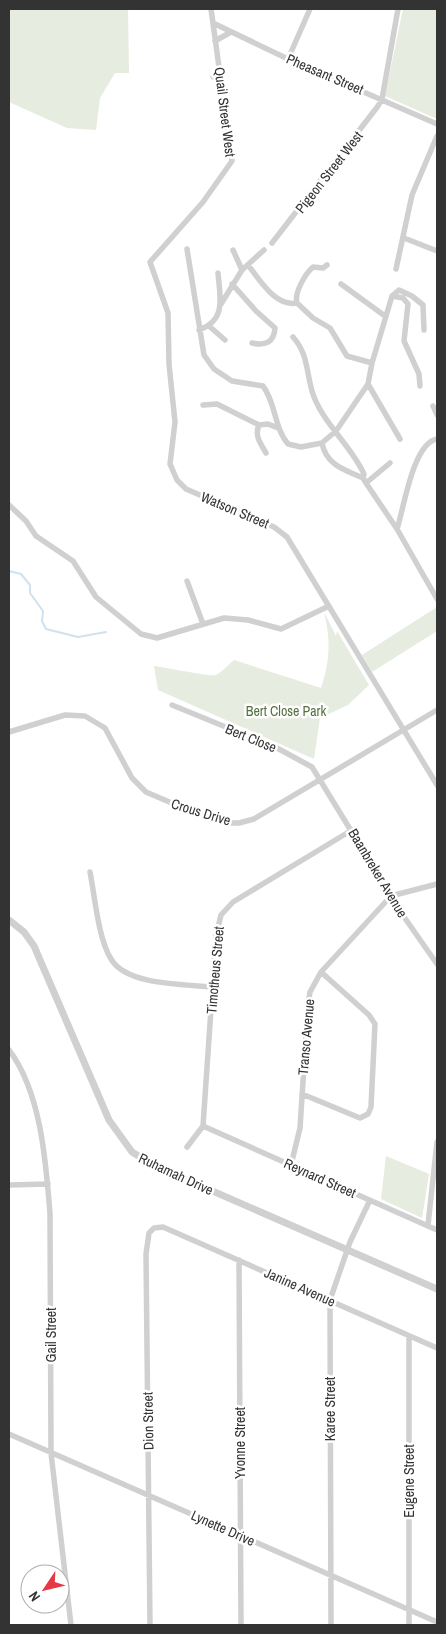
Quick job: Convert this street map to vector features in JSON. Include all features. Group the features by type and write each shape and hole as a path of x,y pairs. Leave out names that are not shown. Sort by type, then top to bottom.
{"street":[{"name":"Quail Street West","path":"150,262 203,202 232,161 211,9"},
{"path":"288,59 310,9"},
{"path":"382,99 398,9"},
{"name":"Pheasant Street","path":"213,23 288,59 437,124"},
{"path":"215,41 231,32"},
{"path":"213,77 221,76"},
{"name":"Pigeon Street West","path":"272,243 372,116 382,99"},
{"path":"396,269 412,194 437,136"},
{"path":"404,238 437,251"},
{"path":"187,249 194,283 199,330 204,355 214,369 237,383 259,384 265,389 278,418 278,428 286,442 292,446 322,443 336,432 368,384 372,363 392,296 401,290 421,302 425,311 424,330"},
{"path":"233,250 242,270"},
{"path":"199,330 214,322 232,284 242,270 264,250"},
{"name":"Watson Street","path":"150,262 168,313 169,364 175,422 170,464 174,475 186,489 281,531 294,546 437,785"},
{"path":"248,264 279,300 287,305 297,303"},
{"path":"327,265 323,268 312,267 296,294 297,303 309,316 330,328 347,356 372,363"},
{"path":"218,273 221,304"},
{"path":"232,284 275,328 274,335 268,344 252,343"},
{"path":"341,284 385,316"},
{"path":"392,296 403,298 408,304 404,341 419,374 420,386"},
{"path":"209,326 225,340"},
{"path":"293,337 304,349 312,392 336,432 354,454 364,474 364,481"},
{"path":"368,384 400,439"},
{"path":"203,405 217,404 259,425 268,424 278,428"},
{"path":"433,406 437,415"},
{"path":"259,425 256,433 266,453"},
{"path":"397,529 420,453 428,442 437,438"},
{"path":"322,443 324,454 331,462 364,481 397,529 437,599"},
{"path":"364,481 390,463"},
{"path":"9,505 26,521 36,536 72,562 96,598 141,634 157,638 224,618 281,629 329,606"},
{"path":"187,581 203,624"},
{"name":"Bert Close","path":"172,705 304,761 316,771 321,780"},
{"name":"Crous Drive","path":"9,732 65,715 81,715 91,718 100,723 110,735 132,778 141,789 188,810 227,823 239,823 254,819 437,710"},
{"name":"Baanbreker Avenue","path":"321,780 391,896 437,964"},
{"name":"Timotheus Street","path":"188,1147 202,1126 218,923 227,908 352,830"},
{"path":"90,872 105,946 110,959 119,968 136,978 213,987"},
{"path":"391,896 437,884"},
{"name":"Transo Avenue","path":"291,1166 298,1142 310,992 321,972 391,896"},
{"name":"Ruhamah Drive","path":"9,920 24,932 34,946 104,1109 117,1133 132,1152 153,1165 437,1289"},
{"path":"302,1094 360,1118 368,1114 371,1107 375,1024 369,1015 321,972"},
{"name":"Gail Street","path":"9,1050 22,1071 34,1105 40,1130 48,1184 50,1214 51,1453 71,1625"},
{"name":"Reynard Street","path":"202,1126 437,1230"},
{"path":"428,1226 437,1142"},
{"path":"9,1185 48,1184"},
{"name":"Karee Street","path":"331,1625 330,1300 348,1250 370,1200"},
{"name":"Janine Avenue","path":"163,1227 437,1348"},
{"name":"Dion Street","path":"150,1625 146,1254 149,1233 154,1228 163,1227"},
{"name":"Yvonne Street","path":"239,1260 241,1625"},
{"name":"Eugene Street","path":"409,1336 409,1625"},
{"name":"Lynette Drive","path":"9,1434 437,1622"}],"green space":[{"path":"9,9 128,9 129,73 115,73 100,98 96,130 67,128 9,102"},
{"path":"403,9 437,9 437,119 385,96"},
{"path":"437,607 437,631 372,672 362,655"},
{"name":"Bert Close Park","path":"324,612 336,636 337,631 369,685 348,705 320,718 314,759 158,690 154,666 216,675 234,660 321,688 328,650 328,632"},
{"path":"386,1156 429,1174 422,1218 381,1199"}],"waterway":[{"path":"9,571 21,574 30,585 30,593 43,611 42,621 46,629 78,637 106,632"}]}
